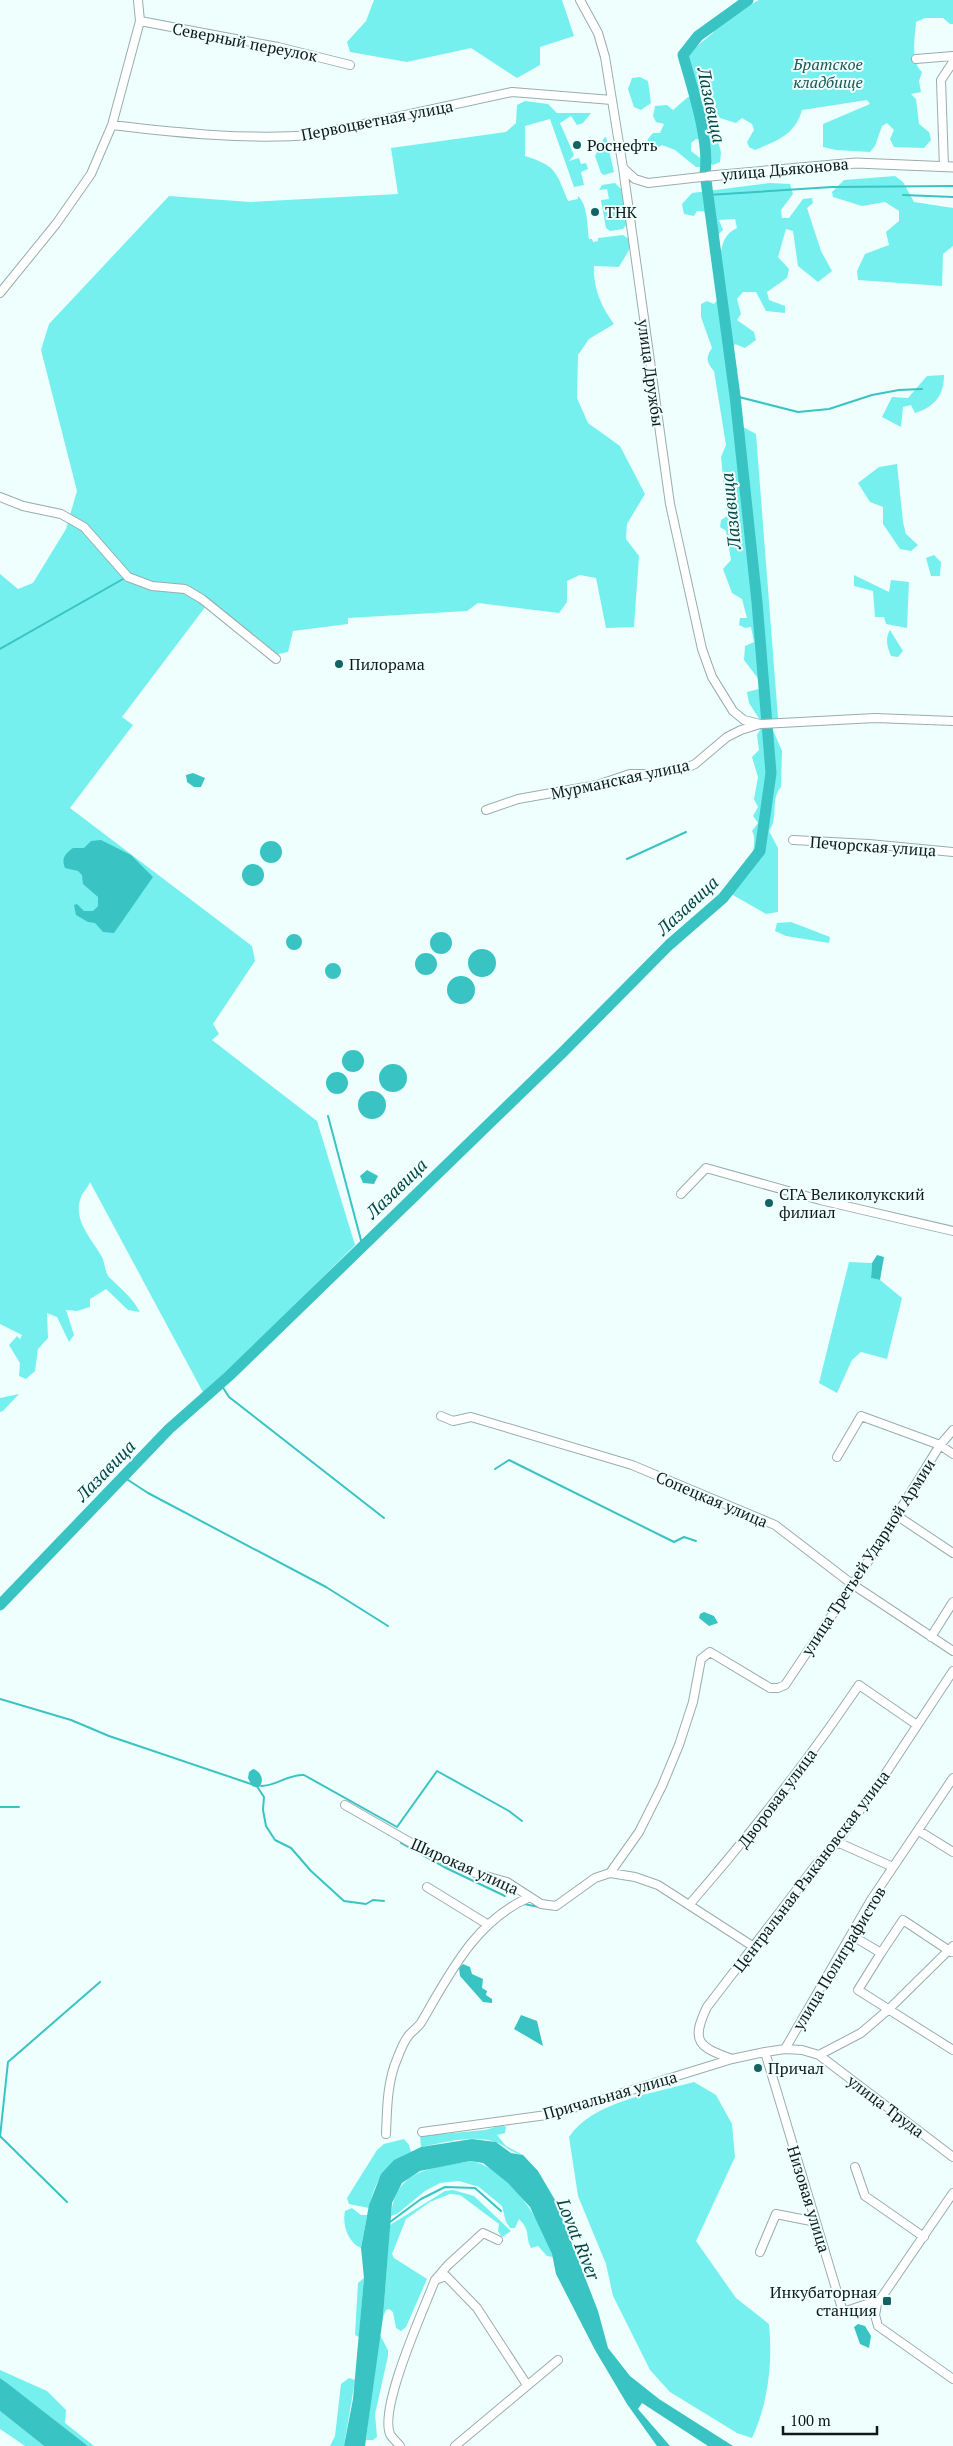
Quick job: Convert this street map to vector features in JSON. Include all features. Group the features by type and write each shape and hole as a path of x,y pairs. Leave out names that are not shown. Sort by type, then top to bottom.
{"main road":[{"name":"улица Дьяконова","path":"710,176 856,163 948,167"}],"street":[{"path":"0,292 56,224 91,174 112,125 140,21 138,0"},
{"name":"улица Дружбы","path":"580,0 598,33 605,57 623,168 670,504 702,649 712,677 733,711 744,720 760,724"},
{"name":"Северный переулок","path":"140,21 278,47 350,65"},
{"path":"916,59 953,56"},
{"path":"948,167 941,80 953,62"},
{"name":"Первоцветная улица","path":"112,125 200,135 286,137 314,135 512,92 612,100"},
{"name":"улица Дьяконова","path":"623,168 635,179 648,184 710,176"},
{"path":"0,497 23,506 61,514 84,527 128,577 152,586 185,590 193,594 276,659"},
{"name":"Мурманская улица","path":"486,810 518,799 597,785 630,774 652,774 686,768 695,764 727,737 760,724 874,718 953,721"},
{"name":"Печорская улица","path":"793,840 869,844 953,852"},
{"path":"681,1194 706,1168 820,1200 953,1231"},
{"name":"Сопецкая улица","path":"441,1416 453,1422 471,1418 481,1420 632,1465 774,1525 852,1584 953,1651"},
{"path":"837,1457 861,1416 940,1445 953,1454"},
{"name":"улица Третьей Ударной Армии","path":"784,1685 852,1584 940,1445 953,1430"},
{"path":"896,1515 953,1553"},
{"path":"931,1637 953,1602"},
{"name":"Широкая улица","path":"345,1805 434,1856 475,1873 507,1882 541,1904 556,1906 595,1878 610,1873 639,1832 662,1786 693,1702 701,1659 710,1652 770,1688 778,1688 784,1685"},
{"name":"Центральная Рыкановская улица","path":"732,2059 709,2050 700,2042 698,2026 707,2007 815,1866 837,1842 878,1785 953,1670"},
{"name":"Дворовая улица","path":"689,1905 738,1850 827,1732 859,1685 917,1725"},
{"path":"953,1778 919,1831 953,1852"},
{"name":"улица Полиграфистов","path":"788,2049 850,1935 893,1867 919,1831"},
{"path":"837,1842 893,1867"},
{"path":"610,1873 636,1877 658,1885 754,1947"},
{"path":"427,1887 487,1924"},
{"path":"386,2134 389,2089 396,2060 408,2036 420,2024 455,1964 487,1924 512,1904 530,1897"},
{"path":"819,2055 860,2033 888,2009 952,1950 903,1920 858,1990 888,2009 953,2050"},
{"path":"850,1935 881,1953"},
{"name":"Причальная улица","path":"422,2132 554,2114 732,2059 788,2049"},
{"name":"улица Труда","path":"788,2049 819,2055 953,2157"},
{"name":"Низовая улица","path":"765,2052 843,2312 870,2303 877,2304"},
{"path":"855,2167 865,2196 924,2237"},
{"path":"953,2193 877,2304 875,2315 878,2326 953,2379"},
{"path":"760,2252 776,2214 816,2222"},
{"path":"400,2446 390,2434 388,2419 399,2372 435,2280 448,2265 483,2234 498,2240"},
{"path":"435,2280 446,2276 477,2308 527,2385"},
{"path":"455,2446 558,2360"}],"green space":[{"path":"374,0 562,0 574,36 540,47 540,65 517,78 471,48 407,62 350,52 347,42 366,21"},
{"name":"Братское кладбище","path":"759,0 953,0 953,24 950,24 943,18 925,18 916,22 914,42 916,62 922,72 919,81 921,92 911,94 916,99 919,124 929,132 931,140 924,148 894,147 890,139 894,130 887,123 882,126 875,146 870,152 836,150 823,147 823,124 870,104 867,100 802,110 795,125 784,136 755,150 749,147 747,142 754,130 752,124 742,118 736,123 720,118 704,96 696,93 687,54 713,33 716,24"},
{"path":"640,77 648,81 651,103 641,110 634,107 628,89 632,78"},
{"path":"688,97 697,98 710,113 721,152 720,162 713,165 709,163 705,140 696,139 691,143 691,151 704,161 701,167 696,167 675,150 662,145 653,150 648,146 648,139 653,133 660,133 664,124 656,122 653,116 655,106 667,105 673,110"},
{"path":"525,101 548,104 557,113 591,113 583,123 577,125 571,116 560,123 574,155 569,161 579,158 581,164 586,163 588,169 581,172 584,185 574,187 550,119 525,126 525,156 544,163 554,171 568,201 578,199 578,196 584,205 589,239 592,239 593,242 598,241 598,238 623,235 629,239 629,250 619,267 594,266 595,282 599,296 605,311 614,324 589,339 578,355 577,398 588,423 620,446 645,494 627,524 626,539 639,556 634,627 606,628 596,578 580,575 567,581 567,602 559,613 478,603 467,611 348,618 348,624 293,631 288,652 274,655 209,602 122,717 133,725 70,808 252,946 255,961 213,1024 219,1034 212,1040 317,1121 355,1245 205,1396 90,1182 82,1195 79,1205 79,1214 84,1229 102,1257 108,1276 130,1298 140,1312 128,1310 106,1289 90,1299 90,1307 77,1311 66,1310 74,1335 69,1342 57,1317 47,1313 48,1338 38,1349 35,1371 26,1379 19,1376 20,1363 9,1345 17,1336 20,1339 22,1335 0,1324 0,574 18,589 33,583 66,529 77,491 41,350 49,324 169,196 250,202 398,194 391,148 506,132 516,123 517,105"},
{"path":"606,137 614,172 604,175 601,173 595,156"},
{"path":"895,176 903,182 914,202 953,208 953,246 943,254 942,286 858,280 857,271 865,254 889,245 886,232 899,221 899,211 885,202 862,206 833,197 832,192 844,180"},
{"path":"615,183 621,189 627,224 623,229 610,231 606,228 601,200 609,199 607,189 599,190 602,185"},
{"path":"770,183 790,184 793,194 781,210 782,218 789,218 803,199 812,198 813,203 807,208 821,251 832,271 818,282 798,266 793,231 786,229 778,257 789,269 787,278 767,292 769,300 785,306 785,313 766,311 756,292 743,292 737,299 741,314 737,320 754,332 756,340 745,348 735,344 731,350 741,426 756,434 778,718 771,722 760,720 749,703 747,692 759,689 760,681 744,660 745,646 754,642 751,627 745,628 739,625 740,618 747,618 742,599 732,593 723,569 731,560 726,531 720,527 721,520 727,516 721,457 726,445 714,371 708,360 708,355 712,348 701,317 701,304 707,301 714,304 724,292 721,265 722,248 729,233 737,228 735,219 719,220 723,230 719,234 711,234 704,211 697,211 694,216 684,214 682,204 692,193"},
{"path":"944,375 942,389 933,404 915,413 911,405 903,407 901,427 882,417 892,397 908,398 927,376"},
{"path":"897,464 906,534 918,545 911,551 900,549 883,524 883,507 870,502 858,483 879,467"},
{"path":"934,555 941,562 940,576 931,576 926,558"},
{"path":"854,575 889,592 891,580 909,582 907,628 886,624 884,617 875,617 873,591 854,586"},
{"path":"890,630 903,651 898,657 891,656 888,649 887,639"},
{"path":"761,728 772,728 782,751 781,787 776,797 774,820 769,831 778,848 778,912 766,914 731,894 728,888 733,879 747,868 753,852 754,835 752,831 758,823 753,816 758,807 754,799 758,777 752,757 759,750 757,735"},
{"path":"791,922 830,937 829,943 786,936 775,931 777,923"},
{"path":"849,1262 872,1263 871,1278 880,1280 902,1298 887,1359 861,1352 852,1360 837,1393 819,1383"},
{"path":"19,1394 3,1411 0,1412 0,1398"},
{"path":"694,2082 716,2095 732,2124 735,2157 696,2241 736,2298 769,2324 770,2368 768,2382 762,2411 752,2438 737,2433 670,2392 650,2370 613,2296 606,2264 578,2196 569,2137 580,2125 593,2115 626,2100"},
{"path":"502,2125 506,2127 505,2133 497,2135 506,2146 523,2155 499,2143 477,2139 458,2140 421,2147 420,2136 485,2130"},
{"path":"404,2139 409,2145 411,2152 394,2162 382,2174 374,2189 369,2208 349,2204 347,2198 377,2150 384,2144"},
{"path":"470,2161 484,2165 497,2173 522,2198 541,2228 553,2257 547,2256 538,2246 531,2248 525,2227 519,2219 515,2228 510,2228 506,2222 502,2206 479,2187 459,2181 440,2183 425,2191 397,2214 391,2216 394,2200 400,2188 408,2180 429,2169"},
{"path":"453,2190 474,2196 511,2231 502,2237 498,2231 499,2224 460,2195 450,2194 430,2202 406,2219 392,2254 394,2258 427,2279 406,2327 401,2331 396,2328 393,2312 389,2309 386,2310 383,2317 390,2225 445,2191"},
{"path":"352,2208 361,2215 367,2215 361,2248 356,2246 349,2238 345,2227 345,2211"},
{"path":"364,2278 359,2337 355,2335 358,2283"},
{"path":"379,2333 388,2350 388,2356 375,2414 377,2437 373,2440 366,2440"},
{"path":"0,2370 47,2391 66,2410 65,2423 94,2446 88,2446 0,2378"},
{"path":"349,2378 355,2380 344,2446 330,2446 335,2436 341,2384"},
{"path":"0,2411 44,2446 25,2446 0,2429"}],"shaded area":[{"path":"193,773 205,778 201,787 194,787 187,782 186,775"},
{"path":"101,840 131,855 153,877 114,933 103,932 95,923 88,922 76,915 74,905 77,904 84,911 93,911 98,906 98,897 83,884 82,875 78,871 65,868 63,862 66,854 73,848 84,848 91,841"},
{"path":"271,841 279,844 282,852 279,860 271,863 263,860 260,852 263,844"},
{"path":"253,864 261,867 264,875 261,883 253,886 245,883 242,875 245,867"},
{"path":"441,932 449,935 452,943 449,951 441,954 433,951 430,943 433,935"},
{"path":"291,934 297,934 302,939 300,948 291,950 286,945 286,939"},
{"path":"482,949 492,953 496,963 492,973 482,977 472,973 468,963 472,953"},
{"path":"426,953 434,956 437,964 434,972 426,975 418,972 415,964 418,956"},
{"path":"333,963 341,971 333,979 325,971"},
{"path":"461,976 471,980 475,990 471,1000 461,1004 451,1000 447,990 451,980"},
{"path":"353,1050 361,1053 364,1061 361,1069 353,1072 345,1069 342,1061 345,1053"},
{"path":"393,1064 403,1068 407,1078 403,1088 393,1092 383,1088 379,1078 383,1068"},
{"path":"337,1072 345,1075 348,1083 345,1091 337,1094 329,1091 326,1083 329,1075"},
{"path":"372,1091 382,1095 386,1105 382,1115 372,1119 362,1115 358,1105 362,1095"},
{"path":"367,1170 378,1176 374,1184 363,1183 360,1176"},
{"path":"877,1255 884,1257 880,1280 871,1278 872,1263"},
{"path":"704,1612 714,1616 718,1623 709,1626 699,1618 700,1614"},
{"path":"253,1769 259,1772 262,1777 258,1788 252,1786 248,1778 249,1772"},
{"path":"463,1964 470,1967 472,1974 483,1979 482,1988 487,1991 486,1995 492,1999 492,2003 483,2002 460,1976 459,1968"},
{"path":"521,2015 537,2021 543,2046 514,2029"},
{"path":"472,2139 496,2142 511,2153 523,2155 538,2171 555,2200 598,2311 608,2348 630,2376 659,2399 733,2446 708,2446 642,2403 638,2409 670,2446 657,2446 627,2404 595,2350 556,2274 552,2254 530,2207 508,2183 483,2163 470,2161 420,2171 402,2183 392,2203 383,2317 365,2446 344,2446 353,2399 364,2278 361,2248 369,2205 381,2174 394,2160 421,2147"},
{"path":"858,2324 865,2326 871,2336 869,2348 860,2344 854,2327"},
{"path":"0,2378 88,2446 44,2446 0,2411"}],"waterway":[{"name":"Лазавица","path":"0,1605 169,1429 229,1376 562,1053 669,945 723,898 760,851 771,773 757,602 735,396 705,173 706,160 703,130 683,55 698,36 748,0"},
{"path":"708,195 832,187 953,186"},
{"path":"903,195 953,197"},
{"path":"735,396 798,412 829,409 872,395 899,390 922,389"},
{"path":"0,649 123,579"},
{"path":"627,859 686,832"},
{"path":"328,1116 362,1244"},
{"path":"220,1383 229,1397 384,1518"},
{"path":"495,1469 509,1460 674,1542 684,1537 696,1541"},
{"path":"122,1476 148,1493 326,1587 388,1626"},
{"path":"0,1699 71,1720 109,1736 251,1784"},
{"path":"261,1786 293,1776 304,1775 397,1827 437,1771 509,1811 522,1821"},
{"path":"258,1788 264,1797 263,1810 266,1826 275,1840 291,1848 311,1871 344,1901 366,1904 373,1900 384,1901"},
{"path":"0,1807 19,1807"},
{"path":"401,1843 444,1867 505,1896"},
{"path":"524,1904 539,1907"},
{"path":"0,2137 8,2062 100,1982"},
{"path":"1,2137 67,2202"},
{"path":"390,2222 421,2199 445,2187 475,2188 501,2211"}],"place":[{"name":"Роснефть","path":"577,145"},
{"name":"ТНК","path":"595,212"},
{"name":"Пилорама","path":"339,664"},
{"name":"СГА Великолукский филиал","path":"769,1203"},
{"name":"Причал","path":"758,2068"},
{"name":"Инкубаторная станция","path":"887,2301"}],"water label":[{"name":"Lovat River","path":"579,2239"}]}
